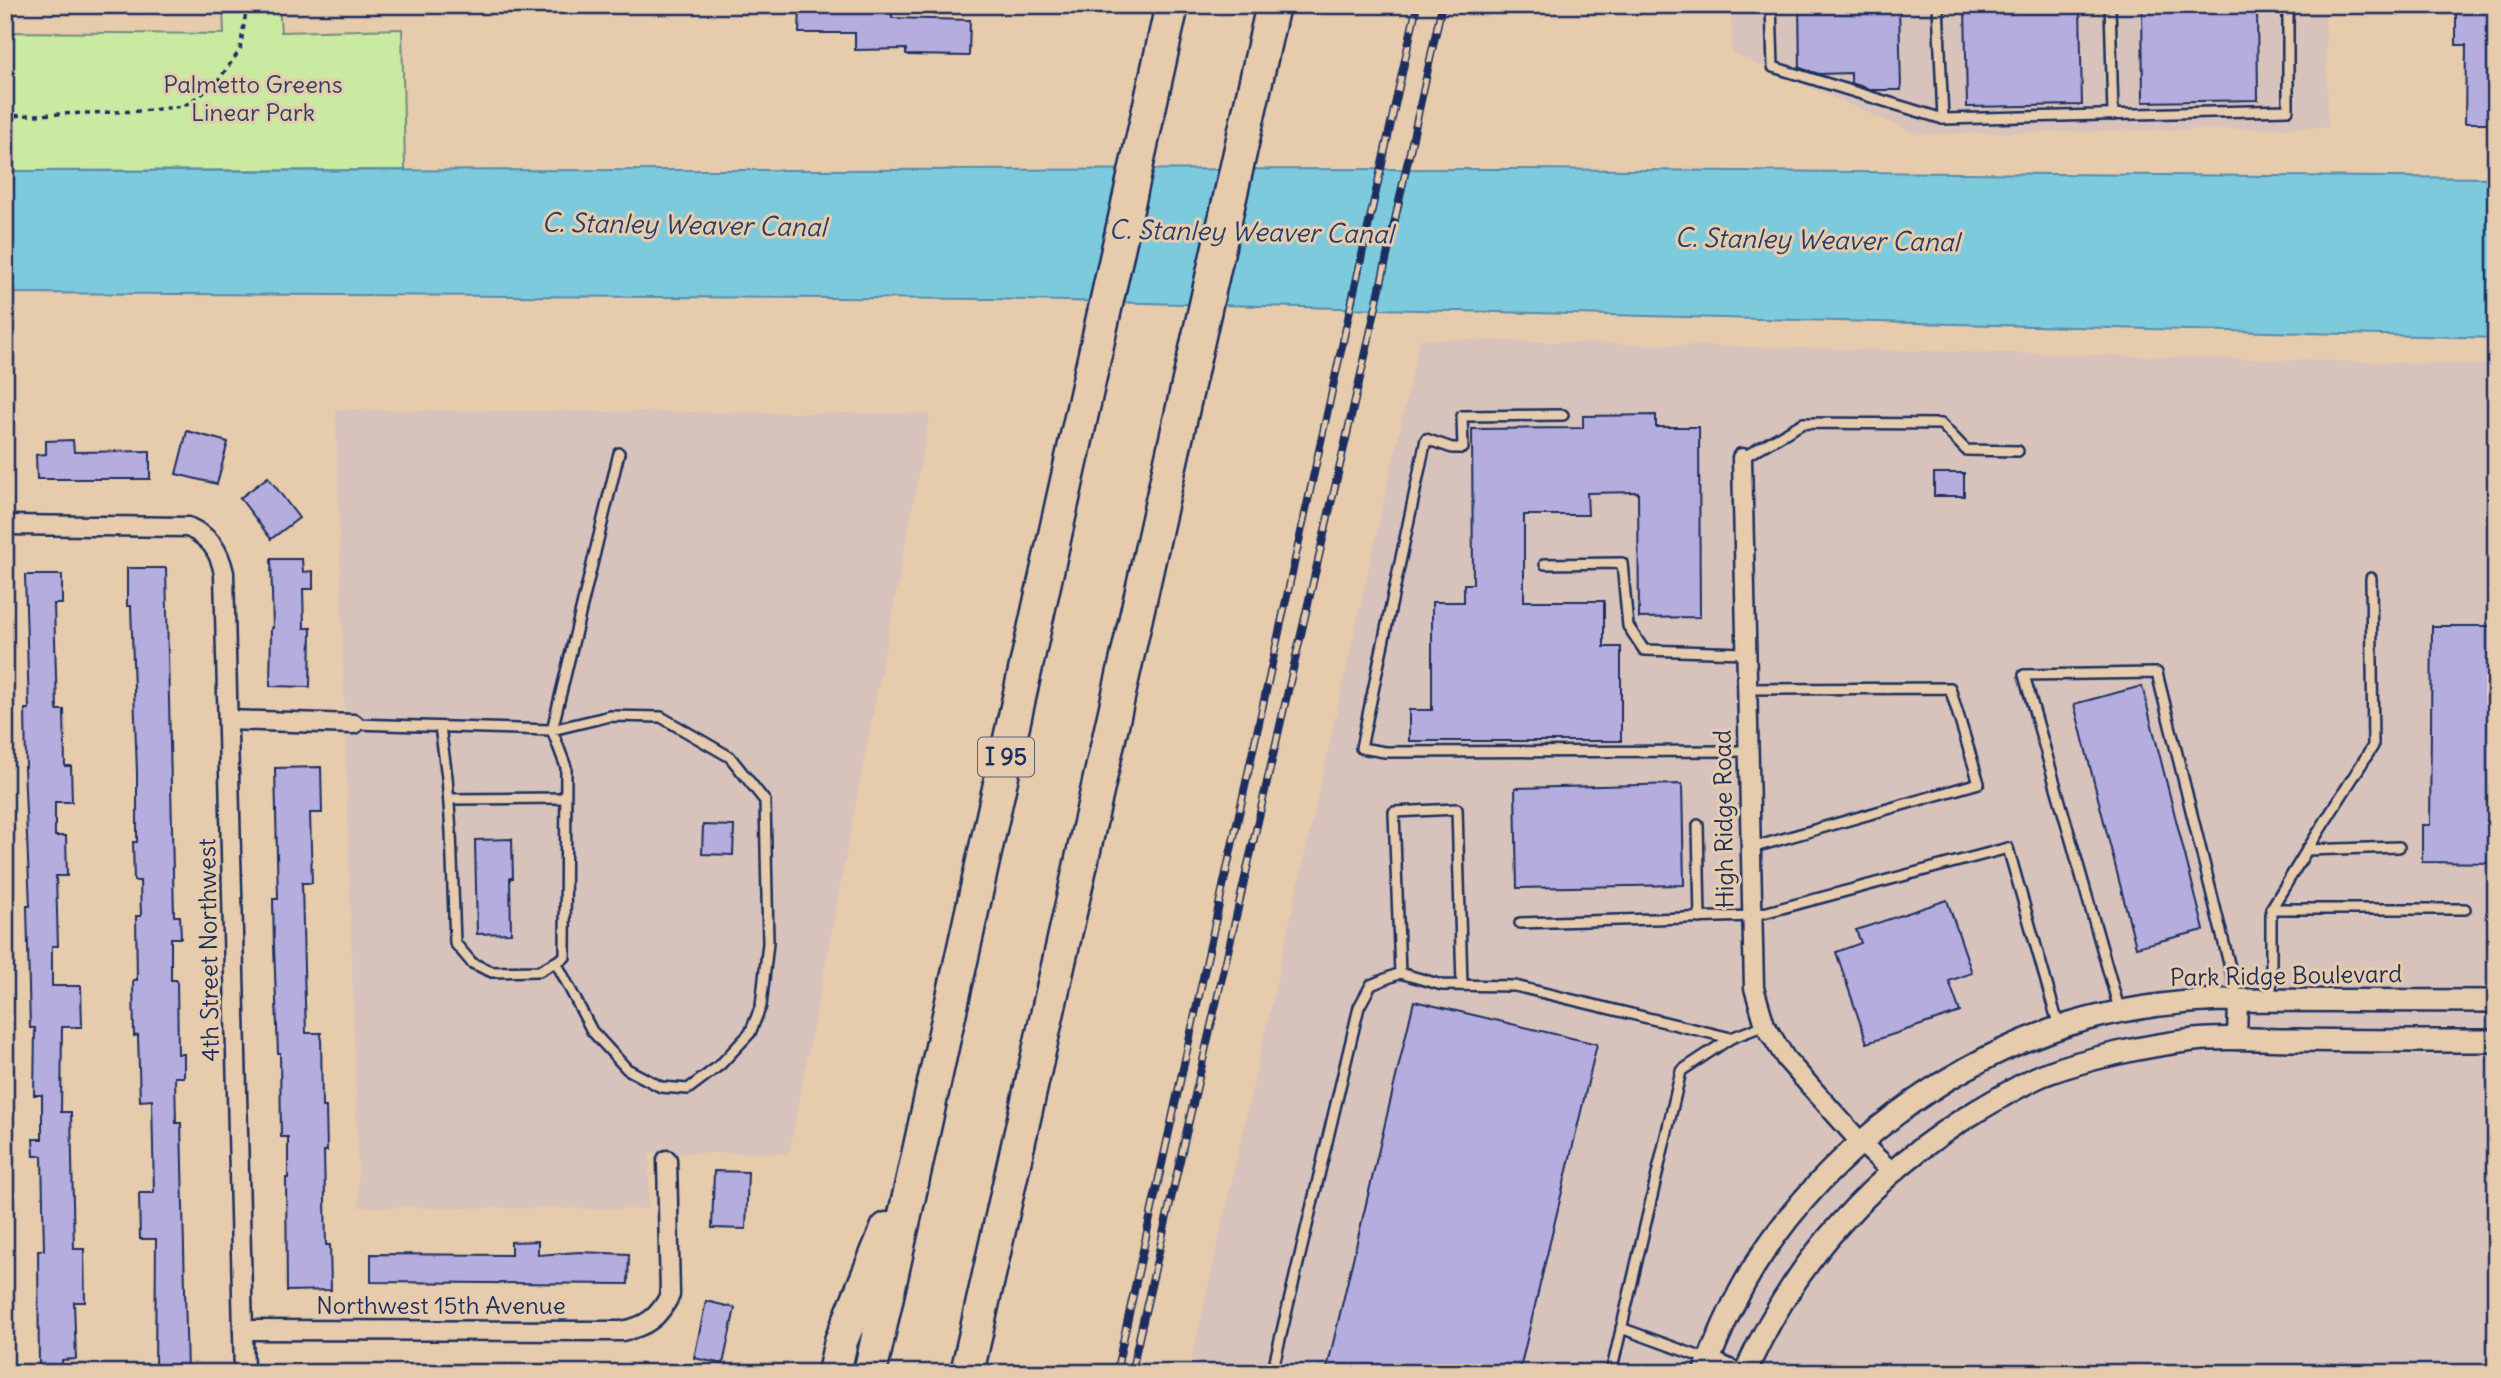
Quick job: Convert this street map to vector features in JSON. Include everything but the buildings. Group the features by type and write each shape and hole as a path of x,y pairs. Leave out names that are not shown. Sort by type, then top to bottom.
{"highway":[{"name":"I 95","path":"870,1373 1172,5"},
{"path":"967,1373 1273,5"},
{"path":"834,1373 841,1341 919,1150"}],"street":[{"name":"High Ridge Road","path":"1742,458 1754,988 1765,1025 1786,1059 1861,1143 1891,1171"},
{"name":"4th Street Northwest","path":"5,525 188,527 214,544 221,558 224,573 244,1373"},
{"path":"228,720 354,724"},
{"path":"2237,1040 2238,1000"},
{"name":"Park Ridge Boulevard","path":"1861,1143 1924,1095 2007,1049 2059,1028 2120,1012 2180,1002 2238,1000 2496,1001"},
{"path":"1745,1373 1762,1333 1814,1253 1848,1213 1891,1171 1961,1120 2045,1074 2119,1053 2196,1040 2496,1041"},
{"path":"1738,1373 1706,1366 1734,1301 1782,1226 1807,1196 1861,1143"},
{"name":"Northwest 15th Avenue","path":"243,1330 622,1331 638,1328 652,1321 663,1309 670,1295 667,1160"}],"lane":[{"path":"1771,5 1773,67 1943,119 2288,110 2288,5"},
{"path":"1938,5 1943,119"},
{"path":"2110,5 2113,115"},
{"path":"1563,415 1462,416 1463,448 1452,448 1426,439 1361,748 1385,752 1749,751"},
{"path":"1742,458 1804,423 1941,424 1966,450 2018,451"},
{"path":"440,727 449,799 455,943 472,963 492,972 539,971 565,957 566,767 552,730 619,453"},
{"path":"1545,564 1622,563 1628,626 1644,650 1746,653"},
{"path":"2271,1000 2271,909 2373,746 2371,578"},
{"path":"2120,1012 2024,674 2157,673 2238,1000"},
{"path":"1747,689 1950,688 1979,783 1751,848"},
{"path":"354,724 552,730 610,716 661,716 730,757 765,801 768,943 761,1006 750,1033 720,1065 688,1089 661,1087 627,1069 592,1031 556,962"},
{"path":"449,799 565,798"},
{"path":"1400,973 1394,812 1457,809 1462,985"},
{"path":"1698,825 1700,918"},
{"path":"2307,850 2399,847"},
{"path":"1520,923 1752,916 2008,848 2059,1028"},
{"path":"2271,909 2465,909"},
{"path":"1272,1373 1359,1007 1371,985 1400,973 1442,985 1515,986 1731,1038"},
{"path":"1611,1373 1681,1071 1731,1038 1765,1025"},
{"path":"1621,1328 1706,1366"}],"path":[{"path":"5,116 141,111 184,106 215,85 240,50 247,5"}],"shaded area":[{"path":"1731,5 2325,5 2328,127 1918,134 1732,53"},
{"path":"1420,339 2496,365 2496,1373 1189,1373"},
{"path":"336,410 930,414 789,1153 650,1153 648,1209 359,1207"}],"green space":[{"name":"Palmetto Greens Linear Park","path":"223,5 279,5 281,32 402,29 405,170 5,171 5,32 224,34"}],"water":[{"name":"C. Stanley Weaver Canal","path":"1524,169 2496,178 2496,338 991,299 5,293 5,171"}],"railway":[{"path":"1116,1373 1417,5"},
{"path":"1131,1373 1366,352 1442,5"}]}
